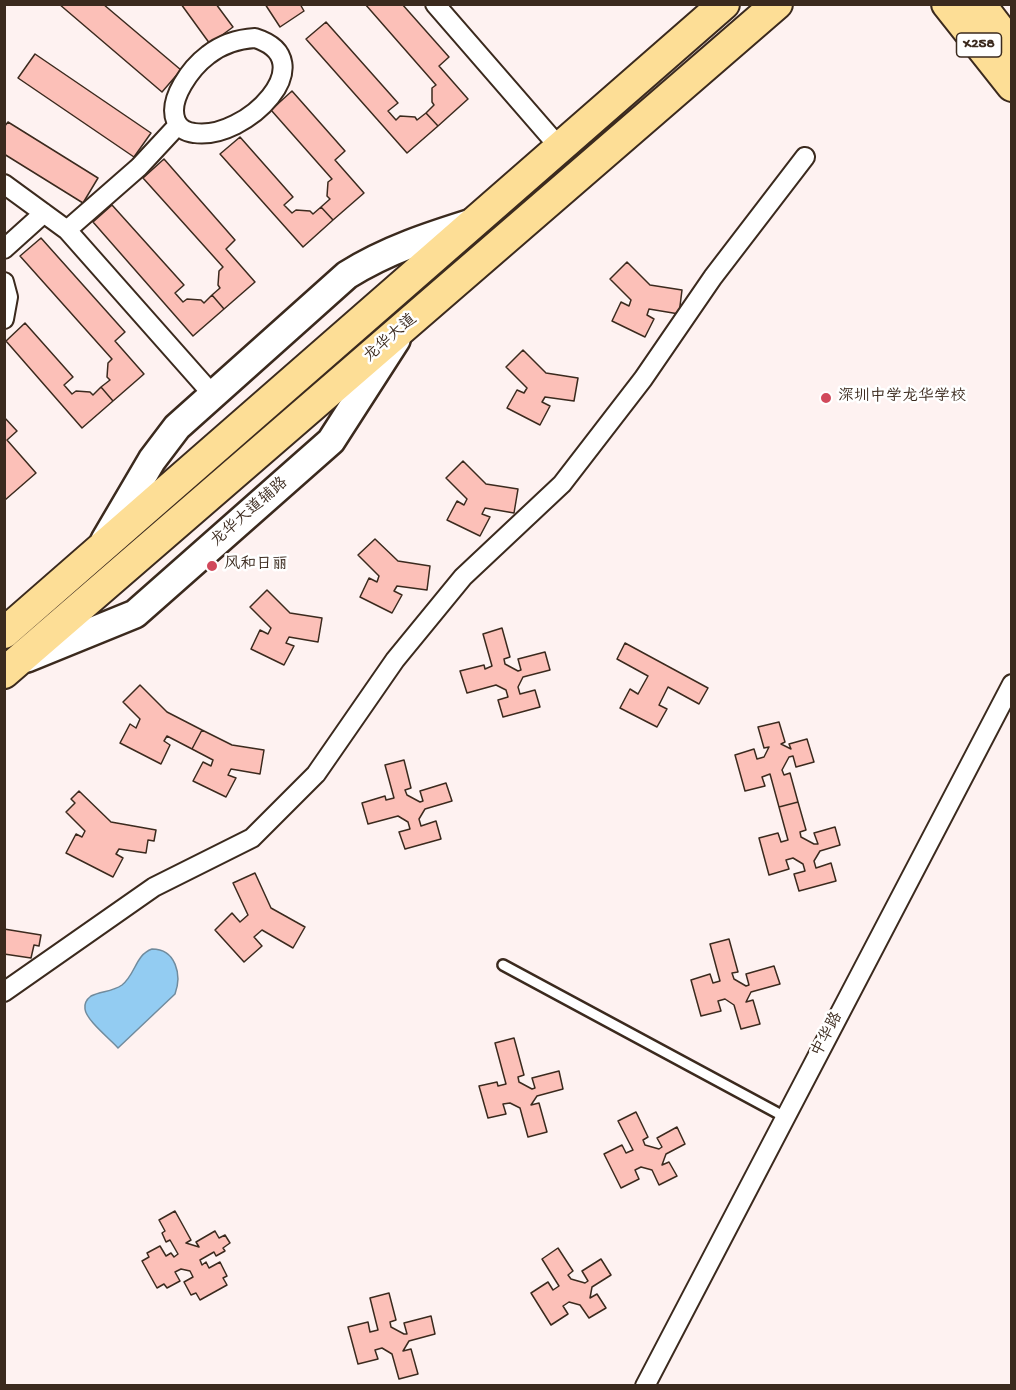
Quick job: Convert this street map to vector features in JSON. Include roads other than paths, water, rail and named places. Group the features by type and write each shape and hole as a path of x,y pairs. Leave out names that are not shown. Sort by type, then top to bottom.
{"main road":[{"name":"龙华大道","path":"4,633 724,4"},
{"name":"龙华大道","path":"11,668 777,4"},
{"name":"X258","path":"947,4 1011,87"},
{"name":"X258","path":"980,4 1011,46"},
{"path":"99,551 152,460 177,427 347,275 379,256 426,237 476,222"},
{"name":"龙华大道辅路","path":"11,668 135,614 331,441 404,327"}],"street":[{"path":"435,4 560,148"},
{"path":"255,38 267,42 276,50 282,61 282,73 271,96 254,114 232,127 207,133 194,134 178,125 174,117 177,95 190,73 208,55 230,43 255,38"},
{"path":"67,230 139,167 178,125"},
{"path":"4,992 154,887 252,838 316,774 395,660 463,577 562,484 643,379 712,277 805,157"},
{"path":"4,184 67,230 213,395"},
{"path":"4,249 44,213"},
{"path":"4,282 8,297 4,319"},
{"name":"中华路","path":"645,1386 1011,684"}],"lane":[{"path":"503,965 785,1117"}],"water":[{"path":"152,949 167,953 172,958 178,979 175,994 118,1048 89,1018 85,1003 91,996 114,989 127,981 142,956"}],"place":[{"name":"深圳中学龙华学校","path":"826,398"},
{"name":"风和日丽","path":"212,566"}]}
